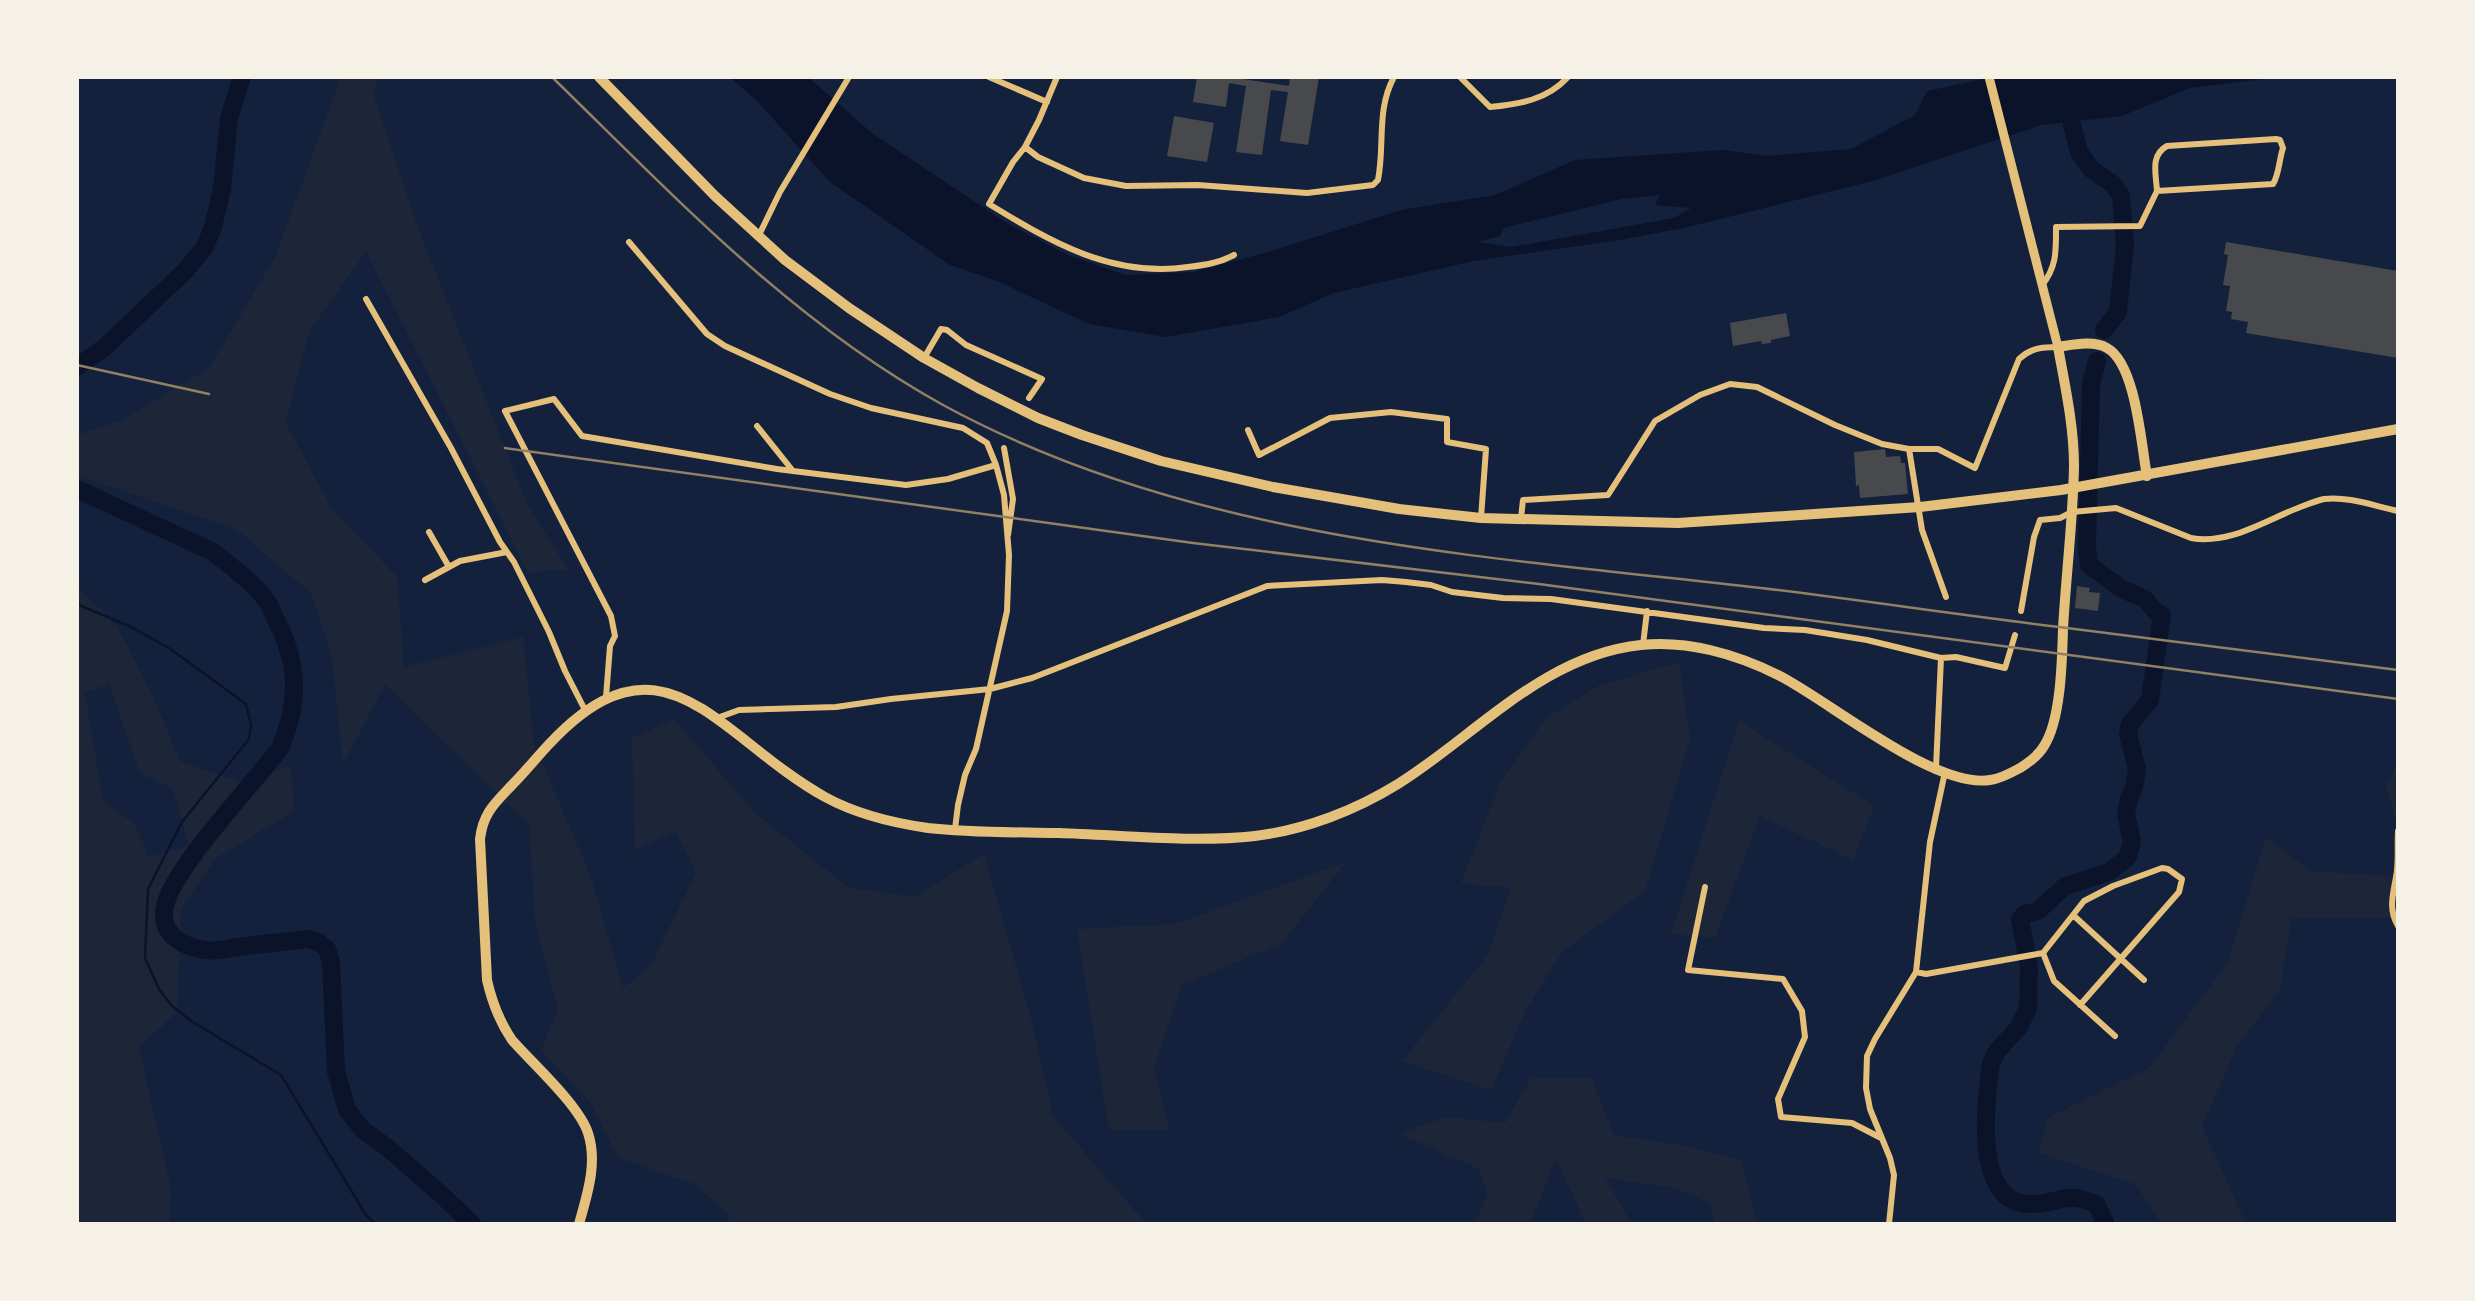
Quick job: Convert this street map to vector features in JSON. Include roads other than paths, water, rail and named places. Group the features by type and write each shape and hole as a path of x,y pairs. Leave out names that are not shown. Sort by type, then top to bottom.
{"main road":[{"path":"599,77 715,196 785,260 849,308 924,358 1038,418 1082,435 1161,461 1285,489 1399,509 1481,518 1678,523 1920,507 2061,490 2398,429"},
{"path":"579,1224 590,1188 591,1147 588,1133 574,1109 512,1040 503,1027 492,999 487,980 480,839 482,824 493,803 585,710 606,697 634,690 660,690 679,696 717,718 768,758 827,798 891,821 955,830 1138,837 1250,836 1280,832 1371,799 1401,782 1518,695 1573,663 1609,651 1643,645 1672,645 1710,650 1747,660 1782,677 1868,732 1940,770 1977,781 2007,775 2025,765 2045,746 2054,721 2061,673 2074,460 2069,405 2058,347 1989,77"},
{"path":"2058,347 2096,344 2107,348 2121,360 2134,405 2147,476"}],"street":[{"path":"759,235 780,192 849,77"},
{"path":"989,77 1047,102"},
{"path":"1057,77 1025,147 1013,162 989,204 1038,234 1097,261 1131,268 1174,269 1220,262 1234,255"},
{"path":"1025,147 1038,157 1084,178 1126,186 1198,185 1307,194 1373,185 1380,172 1382,106 1394,77"},
{"path":"1460,77 1490,107 1518,104 1550,93 1567,77"},
{"path":"2042,285 2051,274 2056,260 2056,227 2140,226 2157,191 2158,150 2167,146 2280,140 2283,148 2278,164 2278,177 2273,184 2157,191"},
{"path":"629,242 707,334 725,346 796,380 860,405 963,428 988,443 1004,495 1008,541"},
{"path":"366,299 532,596 585,710"},
{"path":"924,358 941,329 947,330 966,345 1042,379 1029,398"},
{"path":"1521,518 1523,500 1608,495 1655,421 1700,395 1730,384 1758,387 1835,425 1882,444 1909,449 1938,449 1975,468 2019,359 2026,352 2038,347 2058,347"},
{"path":"606,697 610,646 615,636 611,616 505,411 554,399 582,436 793,471 906,485 948,480 996,465"},
{"path":"1248,430 1259,455 1330,418 1391,412 1447,419 1447,442 1486,449 1481,518"},
{"path":"757,426 793,471"},
{"path":"955,830 965,775 976,749 1007,611 1008,541 1013,499 1004,448"},
{"path":"1909,449 1922,530 1945,597"},
{"path":"2021,611 2034,537 2040,520 2060,518 2072,512 2116,508 2191,538 2203,540 2226,537 2321,500 2339,499 2398,510"},
{"path":"429,531 449,567"},
{"path":"425,580 460,561 507,552"},
{"path":"717,718 739,710 836,707 990,690 1031,678 1267,586 1382,580 1431,585 1503,598 1551,599 1764,628 1805,630 1867,640 1941,658 1956,657 2005,668 2015,635"},
{"path":"1643,645 1647,611"},
{"path":"1889,1224 1894,1175 1870,1109 1866,1088 1867,1056 1916,972 1940,770 1941,658"},
{"path":"2398,831 2392,913 2398,926"},
{"path":"1916,972 1926,974 2043,953 2084,901 2162,868 2182,879 2179,892 2080,1005"},
{"path":"1705,887 1688,970 1783,979 1802,1010 1805,1037 1778,1099 1781,1117 1852,1124 1882,1139"},
{"path":"2073,915 2144,980"},
{"path":"2043,953 2054,981 2115,1036"}],"waterway":[{"path":"77,367 105,347 185,271 205,247 222,189 229,118 242,77"},
{"path":"2065,98 2079,152 2091,169 2114,185 2121,196 2125,245 2118,312 2104,330"},
{"path":"77,194 77,218"},
{"path":"2097,361 2091,385 2087,547 2089,565 2122,589 2145,599 2162,615 2150,700 2130,724 2128,734 2137,769 2126,814 2132,842 2128,857 2109,872 2065,886 2038,911 2025,914 2020,919 2029,967 2028,1008 2019,1027 1997,1051 1991,1063 1986,1123 1991,1168 1998,1186 2011,1199 2029,1204 2070,1198 2087,1200 2097,1205 2106,1224"},
{"path":"77,489 213,552 254,586 268,603 289,651 294,699 280,748 179,875 164,912 167,928 183,943 206,950 307,939 318,942 327,949 331,962 336,1071 347,1110 363,1130 388,1148 472,1224"},
{"path":"77,604 131,627 169,648 246,704 251,725 249,739 182,822 148,889 145,958 159,989 171,1005 191,1021 281,1075 366,1215 375,1224"}],"railway":[{"path":"552,77 737,254 835,335 888,372 943,405 1039,451 1137,486 1239,514 1342,536 1446,552 1761,588 2398,670"},
{"path":"77,365 209,394"},
{"path":"505,448 1193,543 1539,584 2398,699"}]}
